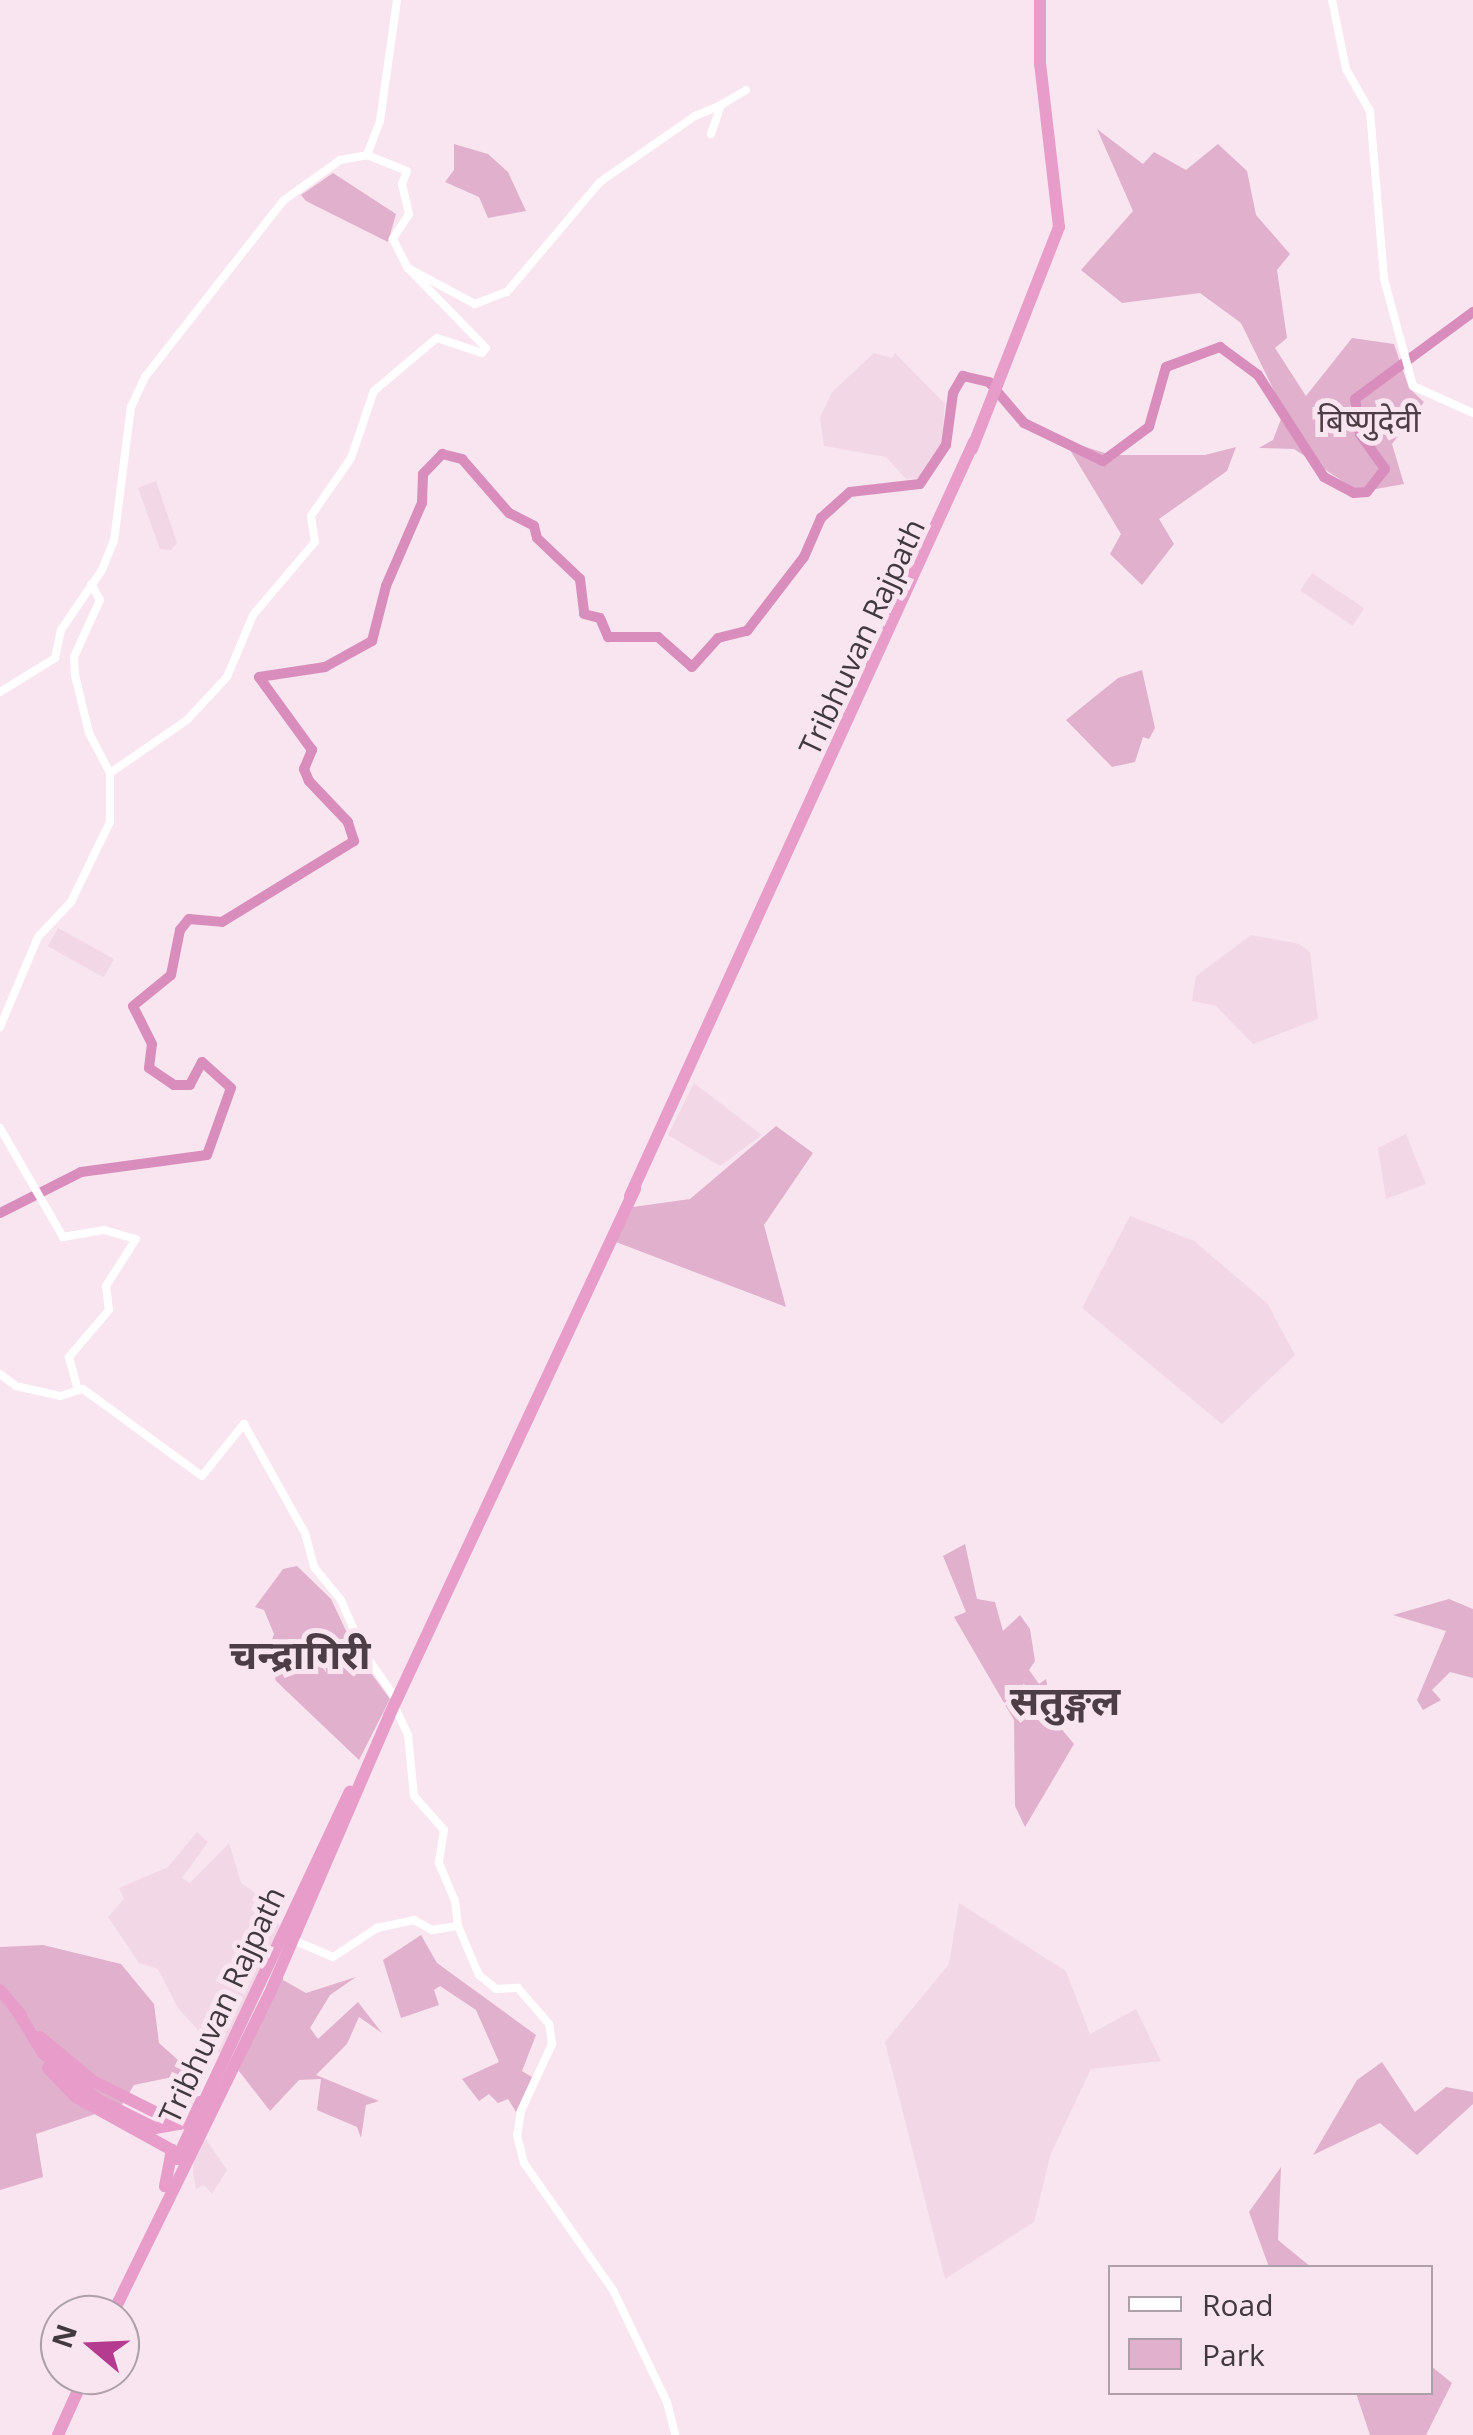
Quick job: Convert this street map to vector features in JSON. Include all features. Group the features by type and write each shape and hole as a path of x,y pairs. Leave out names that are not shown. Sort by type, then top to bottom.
{"highway":[{"name":"Tribhuvan Rajpath","path":"114,2295 492,1498 974,442 1059,228 1040,64 1040,0"},
{"name":"Tribhuvan Rajpath","path":"122,2295 293,1940 393,1708"},
{"path":"16,2009 43,2053 97,2099 154,2128 186,2127 200,2119 380,1744"},
{"path":"0,1990 71,2066 159,2114 186,2115 210,2090"},
{"path":"16,2009 30,2045 63,2086 172,2150 165,2186"},
{"path":"55,2435 70,2395"},
{"path":"55,2435 76,2395"}],"street":[{"path":"367,155 380,122 398,0"},
{"path":"1332,0 1346,69 1370,111 1374,207 1399,336 1413,386 1426,398 1453,400 1473,414"},
{"path":"408,268 475,304 492,300 572,222 590,191 696,116 746,90"},
{"path":"711,134 721,105"},
{"path":"0,692 55,658 62,630 114,541 118,468 136,391 284,200 340,160 367,155 407,171 408,214 393,239 408,268 486,348 482,353 438,338 374,391 352,458 311,516 316,542 253,615 227,677 187,720 110,774"},
{"path":"0,1027 38,937 71,902 106,839 110,774 89,732 74,657 100,600 92,584"},
{"path":"0,1128 64,1237 104,1230 136,1238 106,1286 109,1310 69,1357 78,1390 202,1476 244,1424 305,1533 314,1567 340,1600 408,1735 414,1796 444,1830 439,1863 456,1900 458,1926 479,1975 496,1989 518,1988 552,2028 552,2044 520,2111 519,2147 543,2197 613,2290 667,2402 675,2435"},
{"path":"0,1374 12,1384 60,1396 78,1390"},
{"path":"293,1940 333,1957 377,1928 414,1920 432,1930 458,1926"}],"shaded area":[{"path":"874,353 892,358 895,353 945,404 941,451 925,478 906,479 886,457 824,446 820,418 832,392"},
{"path":"156,481 177,543 171,550 160,549 138,488"},
{"path":"1312,573 1364,608 1352,626 1300,590"},
{"path":"58,928 114,959 104,977 48,946"},
{"path":"1251,935 1299,944 1310,952 1318,1019 1253,1044 1216,1006 1192,1001 1196,976"},
{"path":"694,1083 762,1135 720,1166 668,1135"},
{"path":"1406,1134 1426,1184 1386,1199 1378,1148"},
{"path":"1130,1216 1194,1241 1267,1303 1295,1355 1222,1424 1082,1308"},
{"path":"197,1832 208,1842 182,1878 190,1883 229,1843 241,1883 261,1897 282,1929 223,2055 216,2052 199,2071 203,2081 194,2095 178,2090 183,2075 210,2045 216,2050 178,2008 158,1969 139,1963 108,1917 124,1899 119,1888 168,1867"},
{"path":"959,1903 1066,1971 1090,2034 1136,2009 1161,2061 1091,2069 1051,2153 1034,2222 945,2279 885,2042 949,1964"},
{"path":"205,2138 227,2170 212,2194 204,2185 196,2189 193,2173 195,2147"}],"green space":[{"path":"1097,129 1143,164 1154,152 1186,170 1218,144 1247,171 1256,215 1290,254 1277,270 1287,338 1275,348 1306,396 1352,338 1394,344 1409,388 1424,402 1392,444 1404,484 1359,492 1294,449 1259,448 1273,440 1284,411 1241,323 1200,293 1122,303 1081,270 1133,211"},
{"path":"454,144 488,154 508,172 526,211 488,218 479,197 445,182 454,170"},
{"path":"333,173 396,214 388,242 301,195"},
{"path":"1064,440 1111,455 1205,455 1236,447 1227,471 1159,519 1174,544 1142,585 1110,554 1121,534"},
{"path":"1142,670 1155,728 1149,739 1143,737 1135,762 1112,767 1066,720 1118,678"},
{"path":"776,1126 813,1153 764,1225 786,1307 616,1242 633,1207 690,1199"},
{"path":"965,1544 977,1599 995,1602 1003,1631 1020,1615 1030,1629 1035,1661 1029,1670 1039,1684 1046,1679 1049,1693 1042,1698 1049,1714 1074,1744 1025,1827 1015,1806 1014,1720 954,1617 966,1612 943,1556"},
{"path":"297,1566 331,1599 357,1654 390,1699 359,1760 276,1681 267,1654 274,1634 264,1610 255,1607 283,1569"},
{"path":"1449,1599 1473,1609 1473,1678 1450,1672 1432,1690 1441,1700 1423,1710 1417,1700 1446,1631 1393,1615"},
{"path":"421,1935 437,1963 536,2035 522,2071 532,2077 516,2112 508,2099 498,2103 489,2094 479,2101 462,2079 499,2062 476,2010 440,1986 434,1990 439,2005 401,2018 383,1960"},
{"path":"43,1945 121,1964 154,2004 159,2043 187,2068 182,2075 134,2085 122,2105 36,2134 43,2177 0,2190 0,1947"},
{"path":"282,1962 283,1980 306,1993 356,1977 330,1995 310,2028 318,2039 358,2002 382,2033 359,2017 347,2044 316,2075 379,2101 366,2105 361,2138 357,2127 317,2110 321,2079 299,2080 270,2111 232,2062"},
{"path":"1382,2062 1415,2112 1446,2087 1473,2092 1473,2104 1417,2155 1380,2123 1313,2155 1357,2080"},
{"path":"1281,2167 1278,2240 1309,2265 1268,2265 1249,2212"},
{"path":"1433,2368 1452,2383 1426,2435 1370,2435 1357,2395 1433,2395"}],"waterway":[{"path":"0,1213 81,1172 207,1155 231,1088 202,1062 190,1085 174,1085 149,1068 152,1044 133,1006 171,975 180,930 189,919 222,922 354,841 348,822 309,781 304,769 312,750 259,677 325,667 372,641 386,586 422,503 423,474 442,454 462,459 509,513 534,526 537,538 580,579 584,614 600,618 608,637 658,637 692,667 718,638 747,631 804,557 821,518 850,492 920,484 946,445 953,393 963,376 989,382 1024,423 1103,461 1149,427 1166,367 1220,347 1258,375 1324,477 1354,493 1367,492 1385,469 1360,434 1355,399 1473,312"}],"district":[{"name":"बिष्णुदेवी","path":"1369,420"},
{"name":"चन्द्रागिरी","path":"300,1654"},
{"name":"सतुङ्गल","path":"1065,1700"}]}
